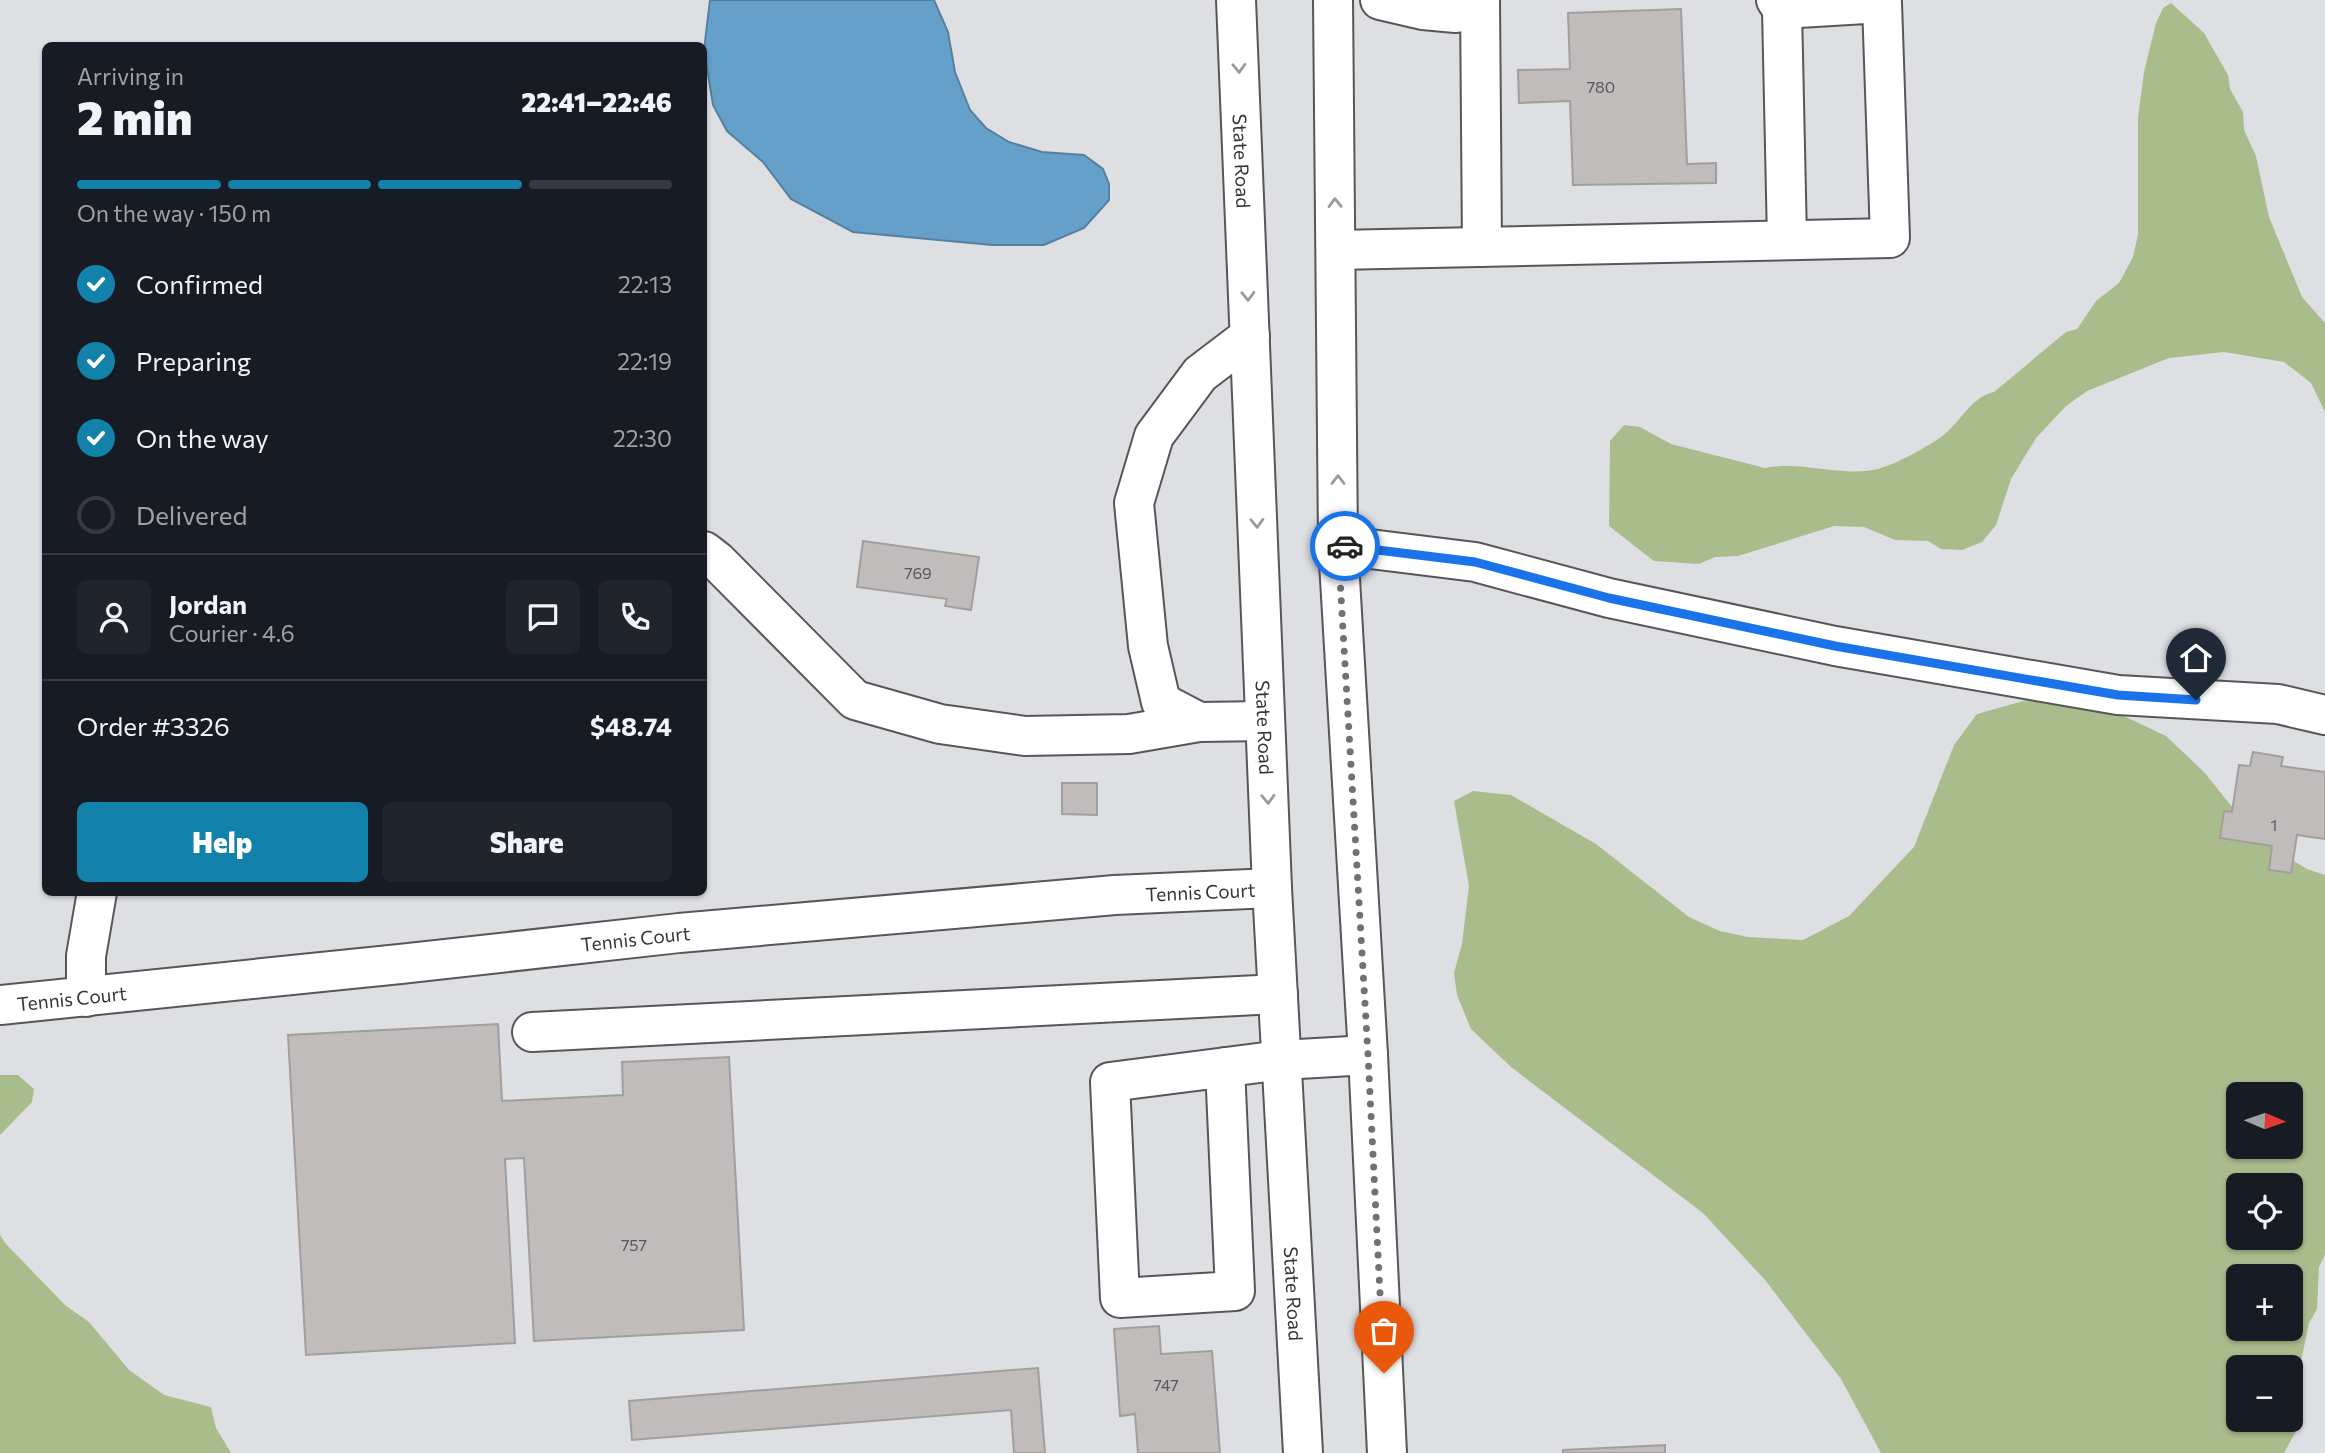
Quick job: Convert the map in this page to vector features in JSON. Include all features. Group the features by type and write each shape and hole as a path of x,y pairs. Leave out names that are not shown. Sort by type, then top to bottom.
{"main road":[{"name":"State Road","path":"1236,0 1272,888 1303,1453"},
{"path":"1334,0 1338,545 1368,1055 1387,1453"},
{"path":"1380,0 1455,13 1464,0"},
{"path":"1480,0 1482,247"},
{"path":"1336,250 1890,238 1882,3 1779,4 1787,240"},
{"path":"1199,722 1161,702 1147,646 1134,503 1154,436 1200,374 1250,336"},
{"path":"1338,545 1475,562 1609,598 1835,646 2092,691 2118,695 2278,704 2325,715"},
{"path":"707,553 855,700 940,723 1025,736 1129,734 1199,722 1265,721"},
{"name":"Tennis Court","path":"0,1005 679,933 1115,895 1272,888"},
{"path":"86,997 86,956 96,896"},
{"path":"533,1032 1278,995"},
{"path":"1225,1067 1235,1291 1120,1298 1110,1082 1225,1067 1282,1060 1368,1055"}],"green space":[{"path":"2171,3 2204,33 2228,75 2230,89 2243,112 2244,130 2256,156 2269,217 2302,297 2325,323 2325,412 2311,383 2284,362 2224,352 2169,358 2087,391 2066,406 2036,438 2011,479 1996,525 1982,542 1962,550 1941,549 1928,541 1895,540 1864,527 1834,526 1738,556 1715,557 1699,564 1654,561 1609,526 1610,441 1624,425 1640,427 1671,444 1765,468 1795,466 1856,472 1870,470 1898,461 1941,437 1980,398 1994,392 2066,332 2077,329 2096,301 2119,283 2133,257 2138,235 2138,118 2144,72 2156,23 2163,8"},
{"path":"2027,700 2074,700 2109,709 2166,736 2204,772 2258,839 2307,869 2325,875 2325,1255 2319,1267 2317,1309 2309,1323 2302,1355 2226,1355 2226,1432 2296,1432 2284,1453 1881,1453 1841,1379 1765,1280 1703,1213 1511,1067 1471,1029 1457,995 1454,973 1462,944 1469,886 1454,801 1473,791 1511,795 1596,844 1689,917 1720,931 1748,937 1803,940 1849,916 1914,847 1954,745 1977,714"},
{"path":"0,1075 18,1075 34,1089 32,1102 0,1135"},
{"path":"0,1235 65,1305 89,1322 129,1370 164,1395 211,1407 216,1428 231,1453 0,1453"}],"water":[{"path":"710,0 934,0 948,32 955,72 970,110 986,128 1009,142 1042,152 1084,155 1103,169 1109,184 1109,200 1084,228 1044,245 992,245 853,232 791,199 763,162 727,131 713,105 705,42"}],"building":[{"path":"1681,9 1687,164 1716,163 1716,183 1573,185 1570,101 1519,103 1518,70 1570,69 1568,13"},
{"path":"863,541 979,557 971,610 945,606 947,599 857,587"},
{"path":"2253,752 2283,757 2281,766 2325,772 2325,839 2297,835 2291,873 2269,870 2272,846 2220,838 2224,811 2232,812 2239,765 2250,766"},
{"path":"1062,783 1097,783 1097,815 1062,814"},
{"path":"498,1024 502,1101 623,1095 622,1062 729,1057 744,1330 534,1341 524,1158 505,1159 515,1343 306,1355 288,1035"},
{"path":"1159,1326 1161,1354 1212,1351 1220,1453 1138,1453 1135,1414 1120,1416 1114,1329"},
{"path":"1038,1368 1045,1453 1014,1453 1011,1410 632,1440 629,1401"},
{"path":"1665,1445 1665,1453 1563,1453 1563,1450"}],"way so far":[{"path":"1345,546 1338,545 1384,1373"}],"route":[{"path":"1345,546 1475,562 1609,598 1835,646 2118,695 2196,700"}]}
